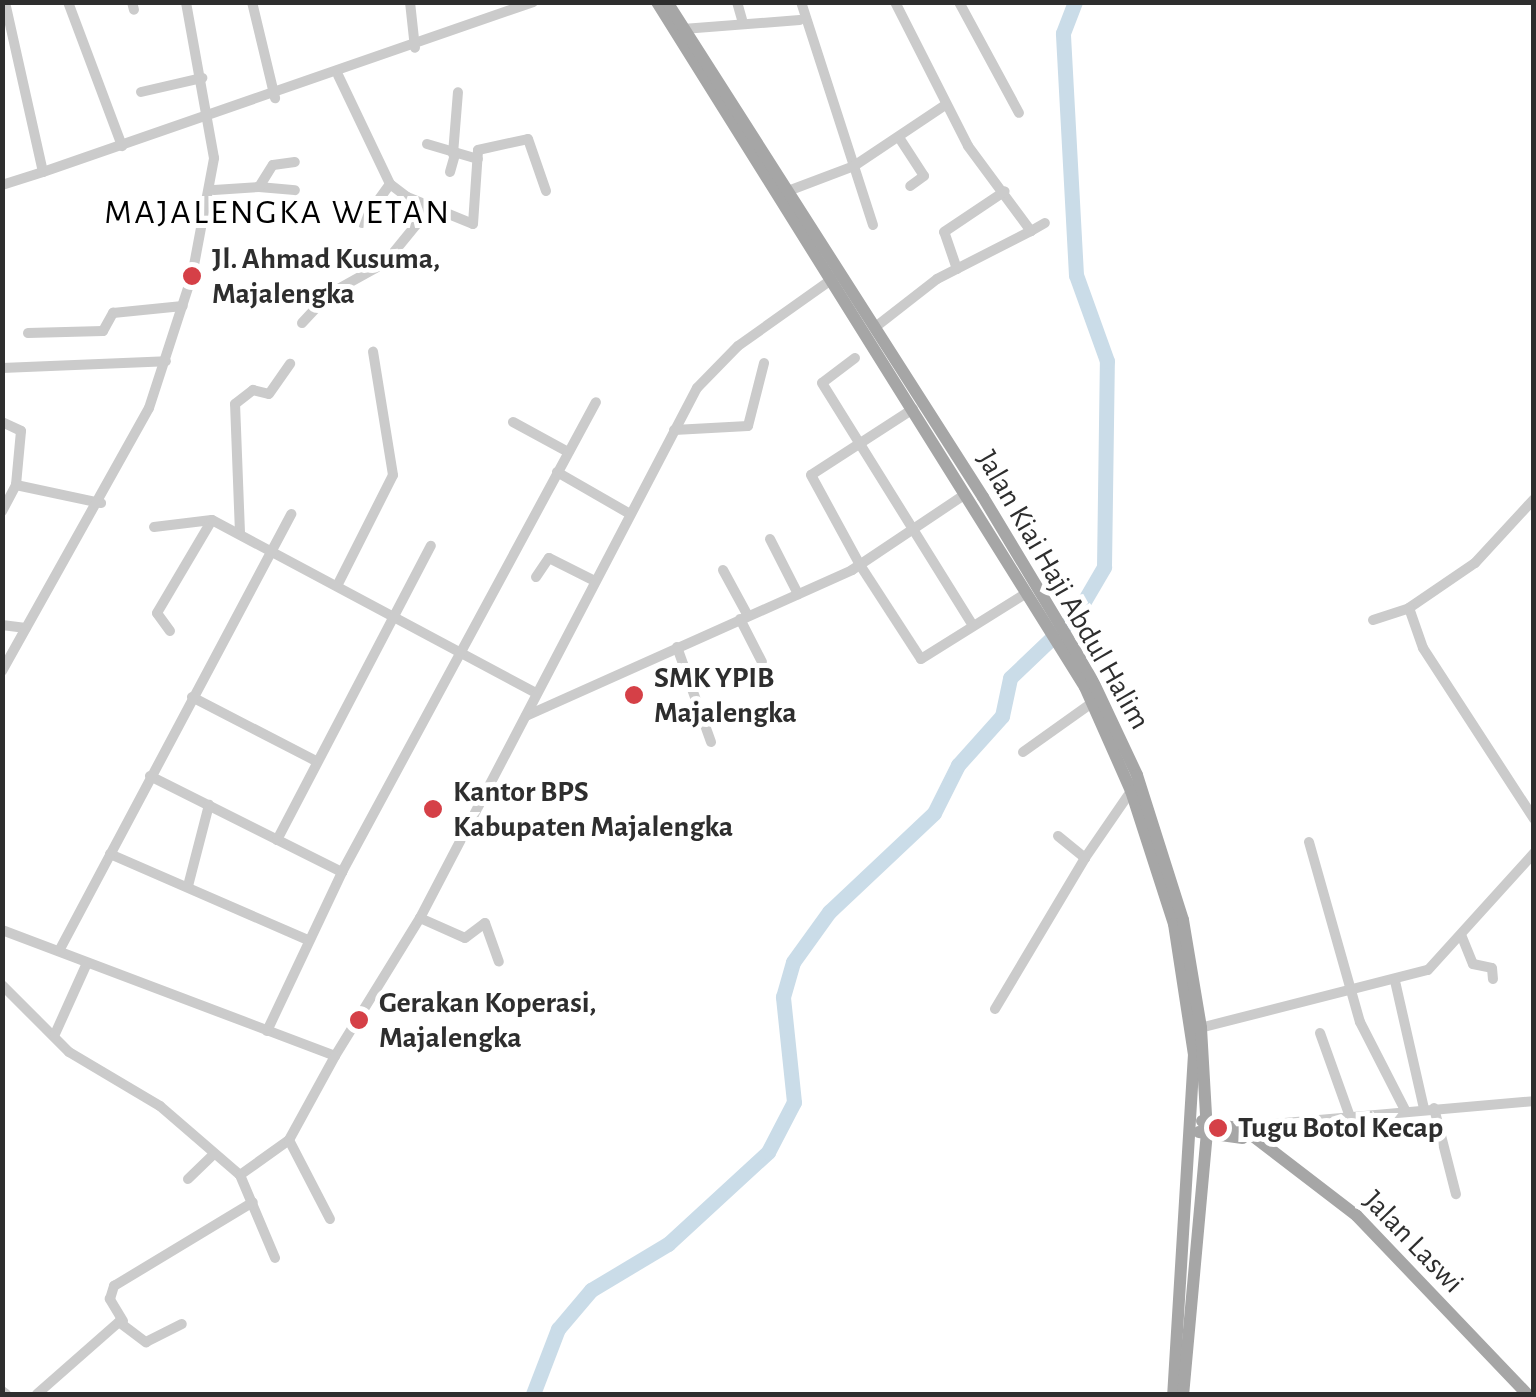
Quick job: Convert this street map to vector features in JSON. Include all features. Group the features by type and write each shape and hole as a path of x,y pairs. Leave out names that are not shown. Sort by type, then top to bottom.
{"main road":[{"name":"Jalan Kiai Haji Abdul Halim","path":"657,2 837,276 878,325 1033,600"},
{"name":"Jalan Kiai Haji Abdul Halim","path":"667,2 788,191 964,495 1120,732 1171,874 1196,1029 1201,1126 1178,1393"},
{"name":"Jalan Kiai Haji Abdul Halim","path":"1073,657 1130,791 1174,924 1196,1029"},
{"name":"Jalan Laswi","path":"1201,1126 1252,1137 1356,1216 1525,1394"}],"street":[{"path":"4,2 43,172"},
{"path":"68,2 122,146"},
{"path":"2,671 102,503 166,361 183,306 214,190 211,120 186,2"},
{"path":"252,2 275,98"},
{"path":"410,2 415,48"},
{"path":"2,185 275,98 534,2"},
{"path":"737,2 742,19"},
{"path":"801,2 800,20 873,225"},
{"path":"895,2 945,105 1030,231"},
{"path":"959,2 1019,113"},
{"path":"683,29 742,19 800,20"},
{"path":"338,75 390,184 430,208 473,224 480,149 532,141 546,191"},
{"path":"141,92 202,78"},
{"path":"450,172 458,92"},
{"path":"788,191 854,166 900,139 945,105"},
{"path":"900,139 924,176 910,186"},
{"path":"427,144 478,160"},
{"path":"259,187 273,165 295,162"},
{"path":"362,223 390,184"},
{"path":"214,190 295,190"},
{"path":"957,269 948,243 960,216 1005,191"},
{"path":"302,323 328,294 386,263 430,208"},
{"path":"878,325 957,269 1045,223"},
{"path":"240,1175 289,1140 335,1056 420,918 593,580 674,430 717,365 837,276"},
{"path":"28,333 108,330 114,313 183,306"},
{"path":"337,586 393,476 373,352"},
{"path":"855,358 822,380 973,626"},
{"path":"2,368 166,361"},
{"path":"674,430 748,426 764,363"},
{"path":"240,533 235,404 250,391 269,394 290,364"},
{"path":"267,1031 342,872 596,402"},
{"path":"913,409 810,479 860,566 920,658 973,626 1033,600"},
{"path":"2,422 21,428 16,485 2,511"},
{"path":"513,422 568,452"},
{"path":"557,472 630,514"},
{"path":"16,485 102,503"},
{"path":"525,716 860,566 964,495"},
{"path":"1373,620 1406,608 1474,563 1534,499"},
{"path":"59,951 291,514"},
{"path":"170,631 157,613 212,520"},
{"path":"154,526 212,520 536,692"},
{"path":"770,540 798,594"},
{"path":"277,840 431,546"},
{"path":"536,576 549,558 593,580"},
{"path":"723,570 762,662"},
{"path":"1406,608 1423,648 1534,818"},
{"path":"2,626 26,628"},
{"path":"676,646 711,742"},
{"path":"192,697 316,761"},
{"path":"1023,752 1092,702"},
{"path":"150,776 342,872"},
{"path":"995,1009 1130,791"},
{"path":"188,886 209,805"},
{"path":"1058,836 1085,858"},
{"path":"1309,842 1352,989 1406,1110"},
{"path":"1196,1029 1428,970 1462,937 1534,853"},
{"path":"110,854 308,940"},
{"path":"420,918 465,938 485,923 499,962"},
{"path":"2,930 335,1056"},
{"path":"1462,937 1493,979"},
{"path":"54,1034 87,962"},
{"path":"1395,981 1456,1194"},
{"path":"2,985 54,1034 240,1175 275,1258"},
{"path":"1320,1033 1349,1114"},
{"path":"1234,1131 1349,1114 1534,1101"},
{"path":"289,1140 330,1219"},
{"path":"188,1179 214,1154"},
{"path":"182,1324 146,1342 123,1320 110,1299 114,1286 253,1202"},
{"path":"37,1394 123,1320"}],"waterway":[{"path":"533,1394 558,1329 591,1290 668,1244 768,1152 794,1102 783,997 793,962 829,912 934,813 958,765 1002,716 1010,678 1076,615 1104,567 1107,361 1076,275 1063,33 1075,2"}],"place":[{"name":"Jl. Ahmad Kusuma, Majalengka","path":"192,276"},
{"name":"SMK YPIB Majalengka","path":"634,695"},
{"name":"Kantor BPS Kabupaten Majalengka","path":"433,809"},
{"name":"Gerakan Koperasi, Majalengka","path":"359,1020"},
{"name":"Tugu Botol Kecap","path":"1218,1128"}],"district":[{"name":"MAJALENGKA WETAN","path":"278,213"}]}
